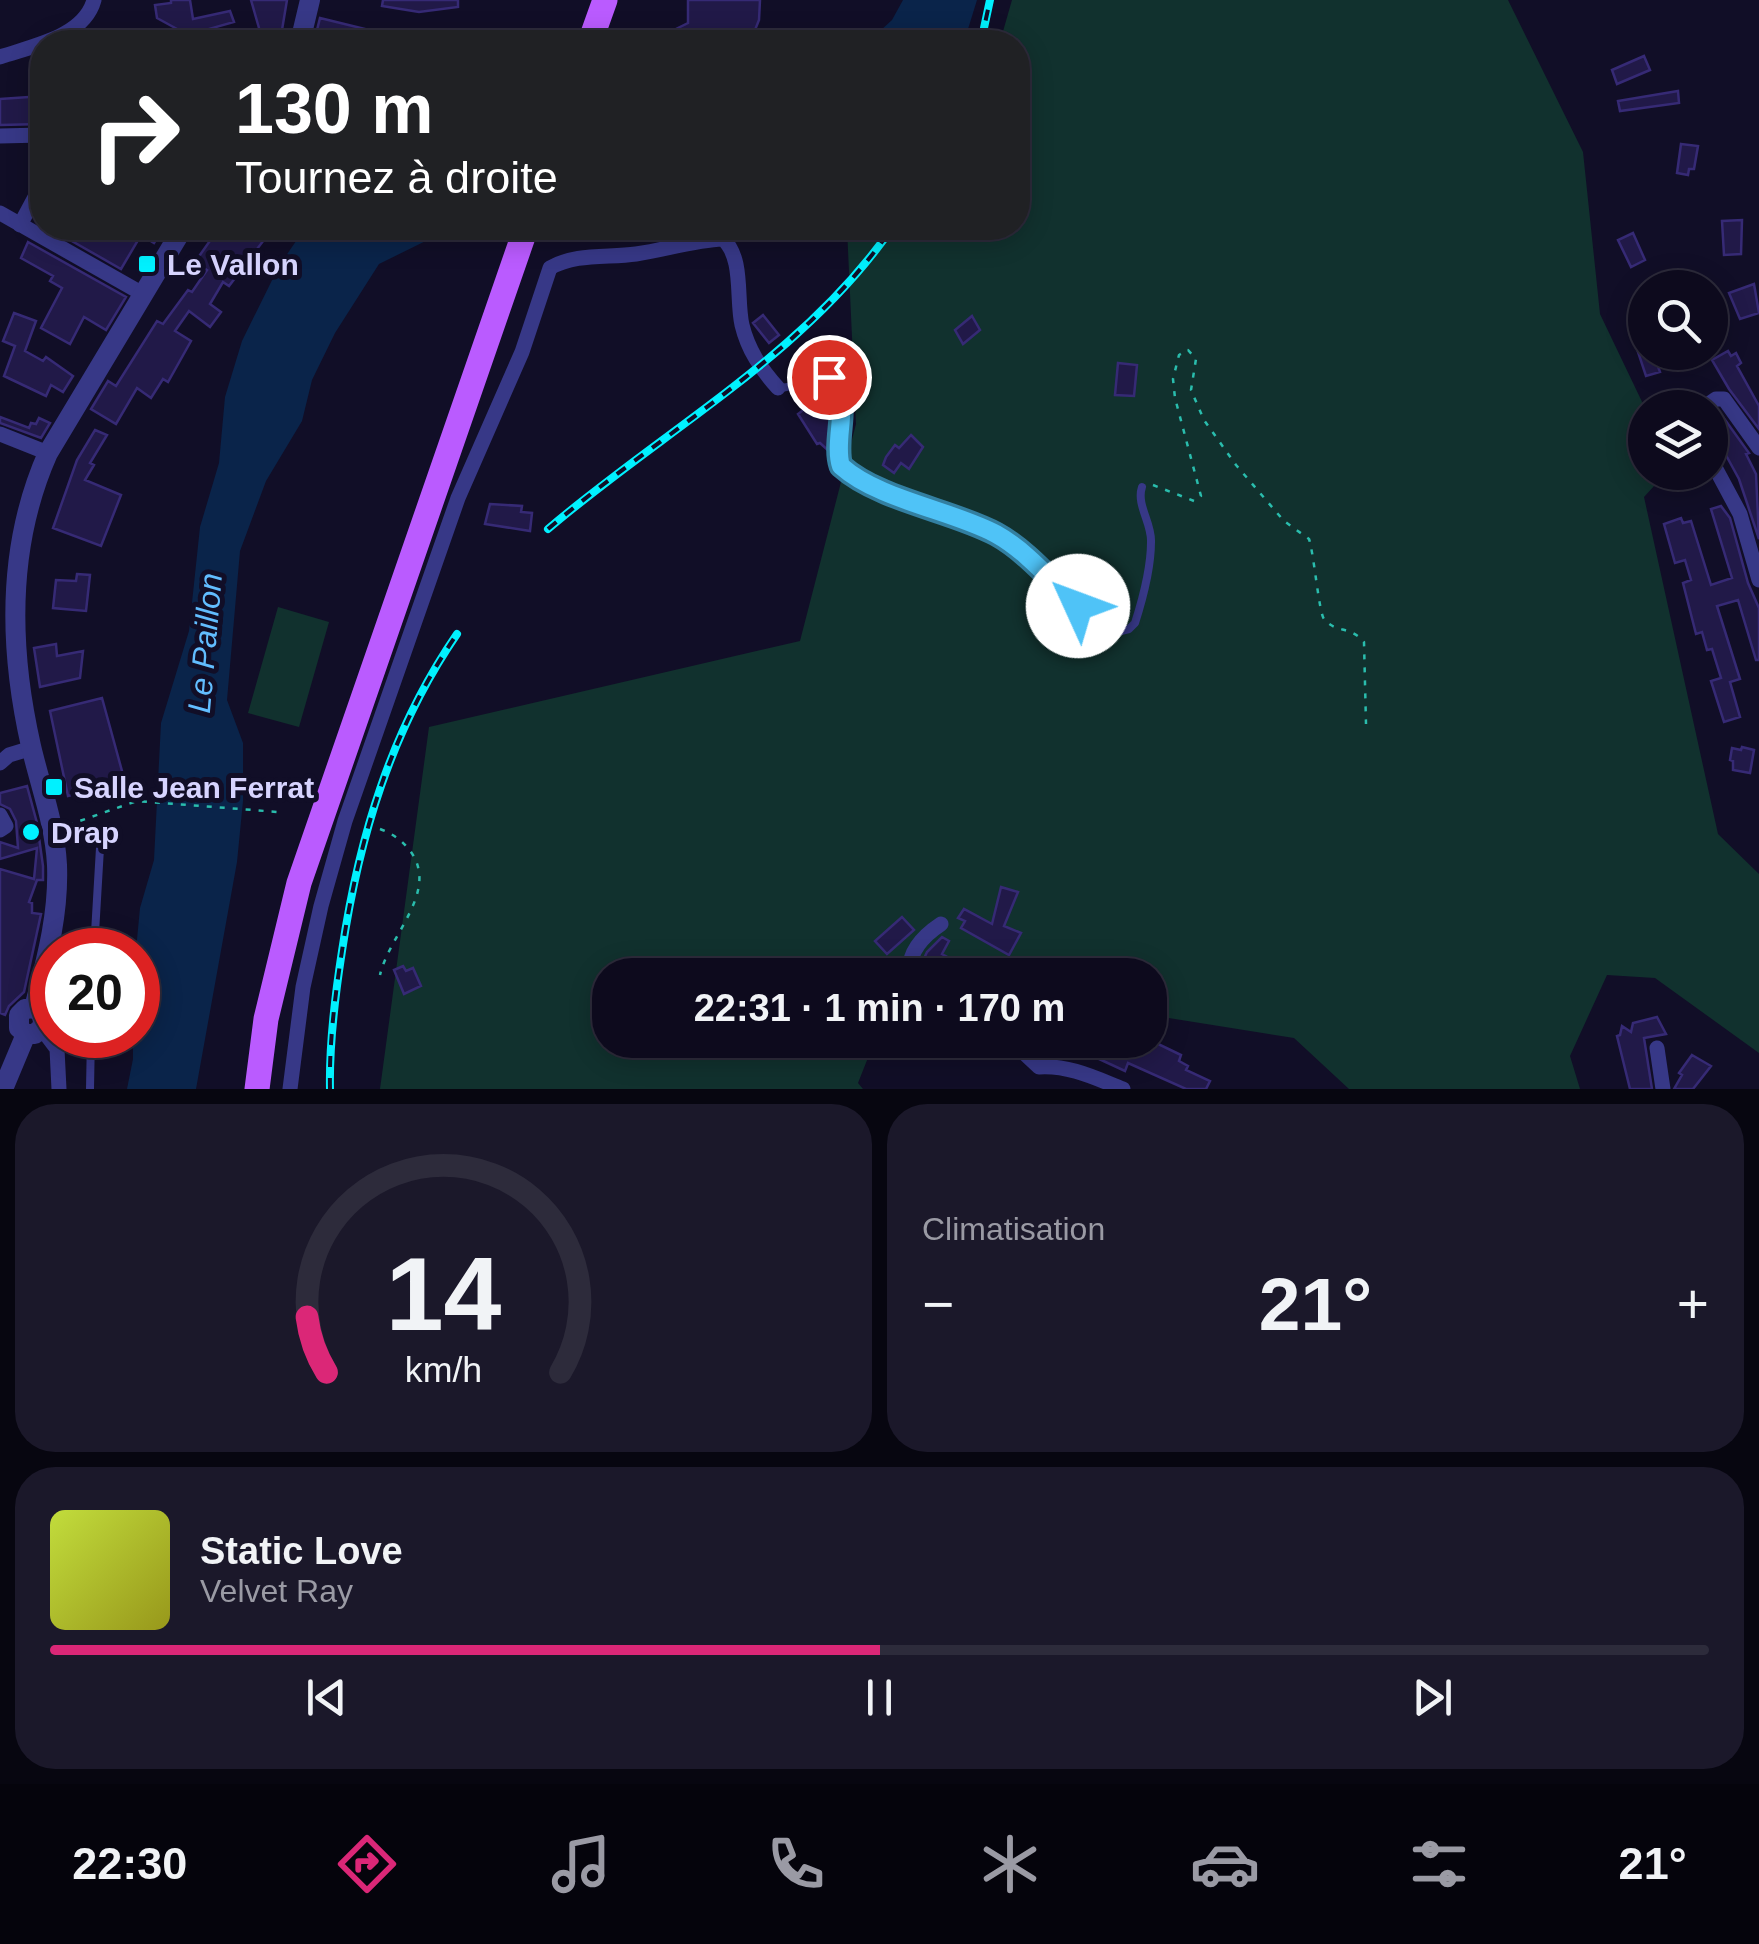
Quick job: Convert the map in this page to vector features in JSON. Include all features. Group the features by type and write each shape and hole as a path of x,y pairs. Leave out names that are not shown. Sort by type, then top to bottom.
{"main road":[{"path":"594,30 605,0"},
{"path":"602,30 613,0"},
{"path":"267,1089 277,1022 309,885 523,240"},
{"path":"258,1089 266,1018 299,883 529,240"}],"street":[{"path":"69,30 90,14 94,0"},
{"path":"303,30 310,0"},
{"path":"0,57 30,47"},
{"path":"0,136 30,135"},
{"path":"20,225 30,206"},
{"path":"0,213 30,231"},
{"path":"47,240 143,294"},
{"path":"52,928 56,864 52,830 18,670 16,580 26,516 48,453 176,240"},
{"path":"290,1089 296,1020 332,862 458,498 522,352 550,268 580,258 636,254 717,240"},
{"path":"724,240 731,248 748,347 778,388"},
{"path":"1728,405 1759,448"},
{"path":"0,434 48,453"},
{"path":"1727,490 1740,514 1759,580"},
{"path":"0,762 32,748"},
{"path":"0,815 6,826 0,830"},
{"path":"912,958 921,940 940,924"},
{"path":"3,1089 30,1022"},
{"path":"1657,1048 1662,1089"},
{"path":"57,1058 59,1089"},
{"path":"1029,1058 1039,1067 1056,1066 1123,1089"}],"lane":[{"path":"778,388 820,377 836,381 840,390 838,460 848,472 995,534 1099,623 1121,631 1135,623 1150,559 1152,541 1139,496 1142,487"},
{"path":"95,928 101,830"},
{"path":"90,1089 91,1058"}],"path":[{"path":"1142,487 1158,487 1194,500 1200,496 1173,379 1179,355 1188,350 1196,359 1191,390 1204,420 1236,465 1284,520 1308,538 1323,618 1340,629 1354,631 1364,642 1366,724"},
{"path":"52,830 138,801 278,812"},
{"path":"380,828 404,843 420,867 421,876 418,893 388,950 380,975"}],"green space":[{"path":"1012,0 1508,0 1583,152 1600,314 1636,390 1628,390 1628,490 1650,490 1644,497 1718,834 1759,874 1759,1053 1655,978 1607,975 1570,1056 1580,1089 1349,1089 1294,1038 1167,1018 1167,958 592,958 592,1058 868,1058 858,1083 863,1089 380,1089 429,727 800,641 856,424 848,240 1030,240 1030,30 1003,30"},
{"path":"278,607 329,622 299,727 248,713"}],"water":[{"path":"903,0 977,0 968,30 881,30"},
{"name":"Le Paillon","path":"297,240 428,240 379,264 335,333 312,380 302,421 266,481 240,551 227,700 243,743 243,801 237,862 196,1089 127,1089 133,1058 160,1058 160,928 138,928 154,860 161,723 189,631 200,527 219,463 225,397 242,341 279,266"}],"building":[{"path":"190,0 193,19 230,11 234,22 206,30 179,30 157,18 155,5"},
{"path":"251,0 287,0 282,30 260,30"},
{"path":"383,0 458,0 458,7 419,12 382,6"},
{"path":"688,0 760,0 755,30 677,30 688,23"},
{"path":"320,18 369,30 317,30"},
{"path":"1644,56 1650,70 1617,84 1612,70"},
{"path":"1678,91 1679,103 1620,111 1618,101"},
{"path":"30,98 30,124 0,125 0,99"},
{"path":"1681,144 1698,146 1694,169 1689,169 1688,175 1677,173"},
{"path":"1742,220 1741,254 1724,255 1722,221"},
{"path":"1633,233 1645,260 1631,267 1618,240"},
{"path":"70,240 138,240 121,269"},
{"path":"211,240 264,240 229,286 223,282 210,304 221,312 210,327 189,311 175,331 191,341 168,382 163,379 151,398 137,388 116,424 91,409 108,381 116,386 157,321 163,324 188,290 192,292 207,270 195,262"},
{"path":"28,242 126,297 106,330 84,317 70,344 41,328 62,288 50,281 53,276 21,258"},
{"path":"1754,284 1759,313 1740,319 1729,293"},
{"path":"14,313 36,321 25,351 43,361 46,357 73,376 63,392 51,385 46,396 4,376 15,346 3,341"},
{"path":"763,315 779,335 769,343 753,323"},
{"path":"972,316 980,330 963,344 955,330"},
{"path":"1728,351 1731,356 1736,353 1741,363 1737,366 1759,406 1759,429 1718,370 1728,370"},
{"path":"1118,363 1137,365 1134,396 1115,395"},
{"path":"812,403 816,409 822,405 832,420 831,453 817,444 798,414"},
{"path":"0,417 29,428 39,418 50,423 41,438 0,423"},
{"path":"1728,424 1749,453 1746,454 1756,474 1759,539 1739,479 1728,459"},
{"path":"95,430 107,435 85,480 121,495 101,546 53,528 77,460"},
{"path":"911,435 923,447 909,469 901,463 894,473 883,465 886,457 895,445 899,448"},
{"path":"490,504 522,506 521,512 532,513 530,531 485,524"},
{"path":"1721,506 1730,518 1759,608 1756,660 1738,600 1717,606 1740,679 1730,682 1740,717 1724,722 1711,681 1721,678 1712,649 1707,650 1702,632 1696,634 1683,583 1691,580 1685,560 1675,563 1664,524 1681,518 1683,523 1691,521 1711,585 1732,578 1711,509"},
{"path":"77,574 90,575 86,611 53,608 56,580 76,581"},
{"path":"56,644 57,656 83,651 80,678 40,687 34,648"},
{"path":"102,698 125,782 68,796 50,711"},
{"path":"1732,748 1754,750 1750,773 1733,770"},
{"path":"27,786 43,866 43,880 37,880 29,902 32,913 41,914 38,928 30,928 30,964 24,992 5,1015 0,1013 0,869 34,879 37,848 0,859 0,842 18,848 16,821 10,809 0,804 0,793"},
{"path":"1001,887 1018,892 1004,926 1021,933 1009,955 961,928 965,921 958,918 964,909 992,924"},
{"path":"902,917 914,930 887,954 875,941"},
{"path":"942,937 949,941 942,954 949,958 924,958"},
{"path":"403,966 406,971 413,968 421,986 404,994 394,970"},
{"path":"1657,1017 1666,1034 1644,1038 1652,1089 1630,1089 1617,1036 1622,1026 1631,1032 1633,1023"},
{"path":"1167,1048 1181,1055 1179,1061 1188,1066 1186,1070 1210,1081 1206,1089 1186,1089 1128,1063 1125,1071 1097,1058 1167,1058"},
{"path":"1692,1055 1711,1066 1693,1089 1674,1089 1682,1075 1679,1073"}],"railway":[{"path":"984,30 990,0"},
{"path":"548,529 775,353 817,315 883,240"},
{"path":"330,1089 339,968 368,826 396,746 457,634"}],"place":[{"name":"Le Vallon","path":"147,264"},
{"name":"Salle Jean Ferrat","path":"54,787"},
{"name":"Drap","path":"31,832"}],"route":[{"path":"829,377 840,390 837,445 841,466 863,480 995,534 1078,606"}]}
